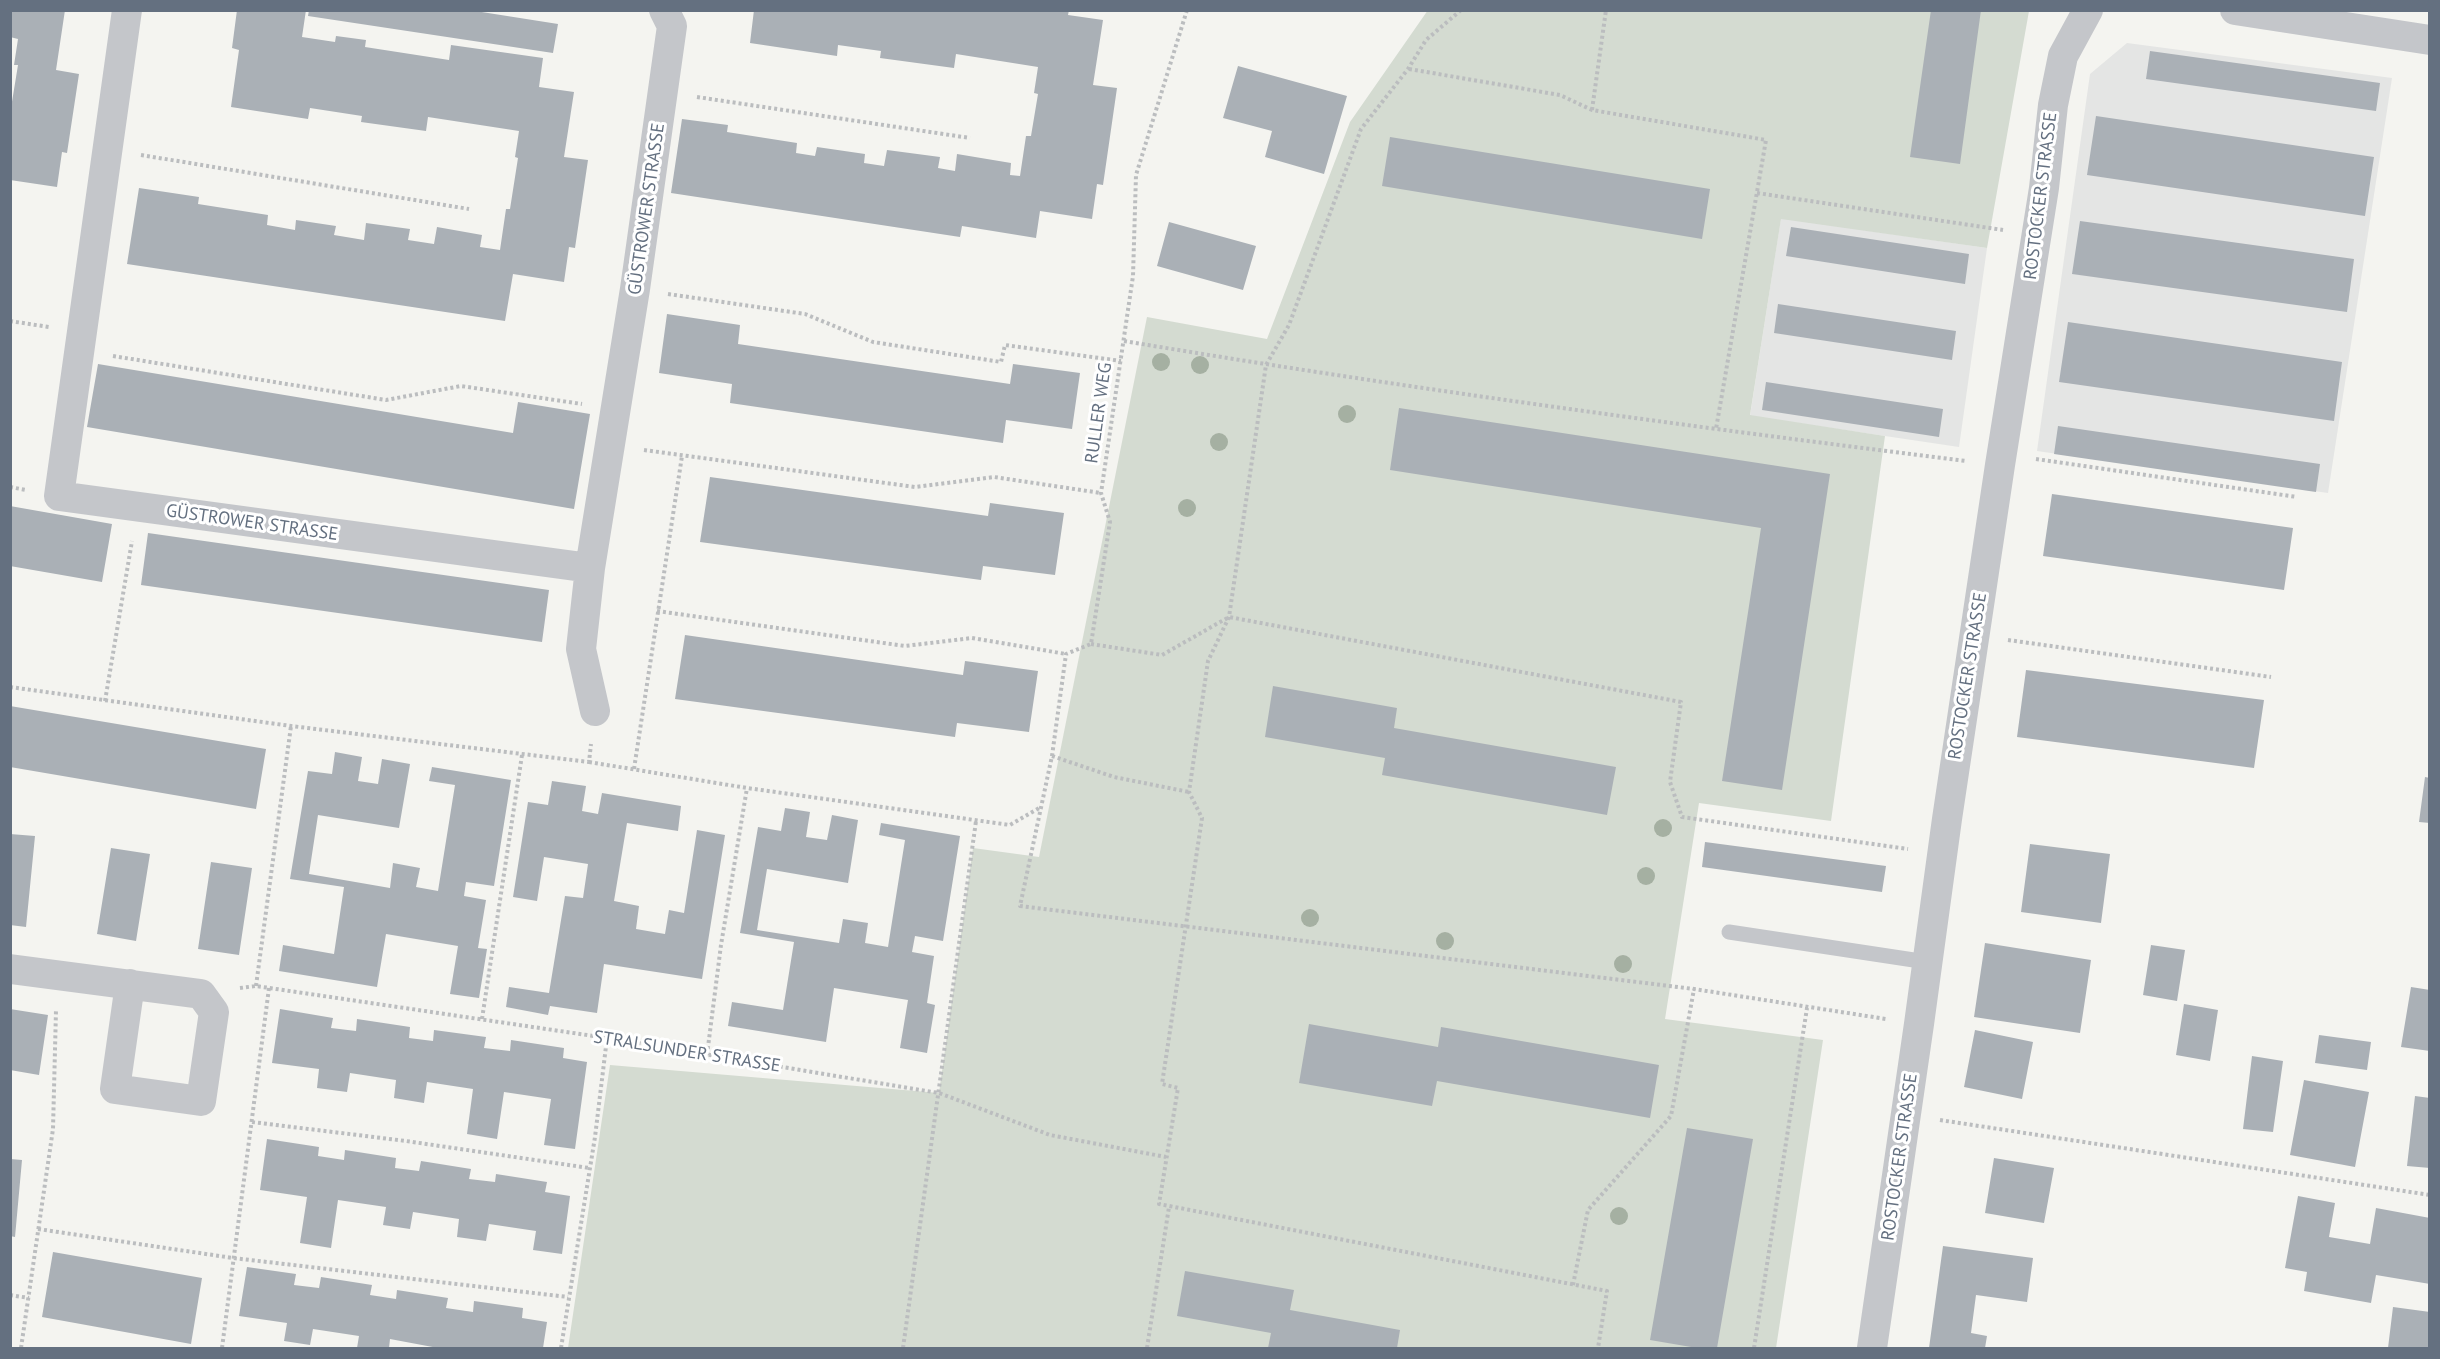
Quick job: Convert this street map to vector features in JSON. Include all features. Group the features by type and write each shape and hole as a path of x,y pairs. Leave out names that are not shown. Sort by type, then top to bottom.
{"street":[{"name":"GÜSTROWER STRASSE","path":"127,10 59,496 590,568"},
{"name":"GÜSTROWER STRASSE","path":"595,711 581,650 590,568 635,289 672,26 664,10"},
{"name":"ROSTOCKER STRASSE","path":"1872,1348 1974,635 2038,234 2053,105 2063,56 2088,10"},
{"path":"2235,10 2430,40"},
{"path":"10,969 130,984 201,994 214,1012 201,1101 115,1089 130,984"}],"lane":[{"path":"1729,932 1927,962"}],"path":[{"name":"RULLER WEG","path":"1091,644 1110,522 1101,493 1133,276 1136,175 1187,10"},
{"path":"1461,10 1426,40 1408,69 1361,129 1289,325 1266,365 1229,617 1208,661 1189,792 1202,818 1162,1084 1178,1088 1159,1204 1607,1292 1598,1348 1605,1348"},
{"path":"1592,110 1606,10"},
{"path":"1408,69 1560,95 1592,110 1766,140 1716,429"},
{"path":"663,92 970,138"},
{"path":"108,150 469,208"},
{"path":"1757,193 2038,234"},
{"path":"635,289 805,314 873,342 1001,362 1005,345 1121,361"},
{"path":"1124,341 1266,365 1716,429 2001,460 2296,497"},
{"path":"80,351 386,400 461,386 615,409"},
{"path":"611,445 915,487 994,477 1101,493"},
{"path":"634,769 682,456"},
{"path":"105,701 116,626 139,507"},
{"path":"657,611 905,646 972,638 1066,654 1091,644 1162,655 1229,617 1681,702 1670,782 1682,817 1942,853"},
{"path":"1974,635 2271,677"},
{"path":"1066,654 1052,756 1020,906 1694,989 1919,1024"},
{"path":"10,687 291,726 589,762 747,788 1010,825 1042,807"},
{"path":"589,762 595,711"},
{"path":"256,986 291,726"},
{"path":"482,1019 522,755"},
{"path":"1052,756 1114,777 1189,792"},
{"path":"706,1055 721,945 747,788"},
{"path":"903,1348 976,821"},
{"path":"21,1348 53,1129 57,975"},
{"name":"STRALSUNDER STRASSE","path":"201,994 256,986 607,1038 939,1094 1050,1135 1166,1157"},
{"path":"222,1348 269,988"},
{"path":"1573,1285 1588,1210 1671,1116 1694,989"},
{"path":"1754,1348 1808,1008"},
{"path":"561,1348 607,1038"},
{"path":"1906,1115 2430,1195"},
{"path":"252,1122 406,1141 589,1168"},
{"path":"1147,1348 1169,1207"},
{"path":"38,1229 233,1258 568,1297"},
{"path":"10,1295 29,1298"}],"shaded area":[{"path":"1428,10 2029,11 1987,248 1781,219 1750,415 1885,436 1831,821 1699,803 1665,1019 1823,1040 1776,1348 568,1348 610,1065 939,1093 973,848 1039,857 1147,317 1267,339 1350,122"},
{"path":"2127,43 2392,78 2328,493 2037,451 2090,74"},
{"path":"1781,218 1987,248 1959,447 1750,416"}],"building":[{"path":"10,10 65,10 56,70 79,74 67,153 62,152 57,187 10,180 10,114 18,65 14,65 18,39 10,37"},
{"path":"237,10 306,10 302,37 335,42 336,36 366,40 365,47 449,60 451,45 543,58 539,87 574,92 564,157 588,160 575,248 569,247 564,282 513,274 505,321 127,264 139,188 199,197 198,204 268,215 267,225 295,230 296,220 336,226 334,235 364,240 366,223 410,229 408,240 434,244 437,227 482,235 480,247 500,250 506,209 510,209 518,158 515,157 519,131 428,117 426,131 361,122 362,116 310,108 308,119 231,107 239,50 232,48"},
{"path":"309,10 469,10 558,24 553,53 308,16"},
{"path":"754,10 1069,10 1068,15 1103,20 1093,85 1117,88 1103,185 1097,184 1092,219 1040,211 1036,238 962,226 960,237 671,193 682,119 728,125 727,132 797,143 796,153 815,156 817,147 865,154 864,163 884,166 887,150 940,157 938,168 955,171 957,154 1011,163 1010,175 1020,176 1026,136 1031,136 1038,94 1034,93 1038,67 956,54 954,68 880,58 881,51 838,45 837,56 750,43"},
{"path":"1931,10 1981,10 1960,164 1910,157"},
{"path":"2150,51 2380,83 2376,111 2146,79"},
{"path":"1238,66 1347,96 1324,174 1265,157 1272,131 1223,118"},
{"path":"2096,116 2374,157 2365,216 2087,175"},
{"path":"1390,137 1710,189 1702,239 1382,186"},
{"path":"2080,221 2354,259 2347,312 2072,274"},
{"path":"1169,222 1256,246 1243,290 1157,266"},
{"path":"1791,227 1969,254 1965,284 1786,256"},
{"path":"1778,304 1956,331 1952,360 1774,333"},
{"path":"667,314 740,325 738,344 1010,384 1013,364 1080,373 1072,429 1006,420 1003,443 730,403 732,384 659,373"},
{"path":"2068,322 2342,362 2334,421 2059,382"},
{"path":"98,364 513,433 518,402 590,414 574,509 87,427"},
{"path":"1766,382 1943,409 1939,437 1762,410"},
{"path":"1399,408 1830,474 1782,790 1722,781 1761,528 1390,470"},
{"path":"2058,426 2320,464 2316,492 2054,454"},
{"path":"710,477 988,516 990,503 1064,513 1055,575 983,566 981,580 700,542"},
{"path":"2052,494 2293,528 2284,590 2043,556"},
{"path":"10,506 112,524 102,582 10,566"},
{"path":"148,533 549,590 542,642 141,585"},
{"path":"685,635 963,675 965,661 1038,671 1029,732 957,723 955,737 675,699"},
{"path":"2026,670 2264,700 2254,768 2017,737"},
{"path":"1273,686 1397,708 1394,728 1616,767 1607,815 1382,775 1385,758 1265,737"},
{"path":"10,706 266,749 256,809 10,767"},
{"path":"335,752 362,757 358,781 378,784 382,759 410,764 399,828 318,815 309,874 390,888 393,863 420,868 416,887 438,891 455,785 429,781 432,767 511,780 494,886 466,882 464,896 486,900 478,948 487,949 479,998 450,994 458,946 386,934 377,987 279,971 283,945 334,954 344,887 290,879 308,771 332,774"},
{"path":"2425,777 2430,778 2430,823 2419,822"},
{"path":"552,781 586,786 582,811 598,814 602,793 681,806 678,831 627,823 614,901 639,906 636,929 665,934 669,910 684,913 697,830 725,835 702,979 604,964 597,1013 550,1006 548,1015 506,1007 509,987 549,993 565,896 583,898 588,864 544,857 537,901 513,897 528,802 548,805"},
{"path":"785,808 810,812 806,837 827,840 832,815 858,820 848,883 767,869 757,930 839,943 843,919 868,923 865,943 888,947 905,840 879,835 881,823 960,836 943,941 915,936 912,952 934,956 927,1003 935,1005 927,1053 900,1048 908,1000 834,988 826,1042 728,1026 732,1002 783,1010 794,942 740,933 758,827 781,831"},
{"path":"10,834 35,836 26,927 10,925"},
{"path":"1705,842 1886,866 1882,892 1702,867"},
{"path":"2030,844 2110,854 2101,923 2021,912"},
{"path":"111,848 150,854 136,941 97,934"},
{"path":"211,862 252,868 239,955 198,949"},
{"path":"1985,943 2091,960 2080,1033 1974,1017"},
{"path":"2151,945 2185,950 2177,1001 2143,995"},
{"path":"2411,987 2430,990 2430,1051 2401,1047"},
{"path":"2184,1004 2218,1010 2210,1061 2176,1055"},
{"path":"10,1009 48,1015 39,1075 10,1070"},
{"path":"280,1009 333,1018 331,1028 356,1031 357,1019 410,1027 409,1038 433,1041 434,1030 486,1037 484,1048 510,1051 511,1040 564,1048 563,1058 587,1062 575,1149 544,1145 551,1099 504,1092 497,1139 467,1134 473,1089 427,1082 424,1103 394,1098 396,1080 350,1073 347,1092 317,1088 319,1069 272,1063"},
{"path":"1309,1024 1438,1047 1441,1027 1659,1065 1650,1118 1437,1081 1432,1106 1299,1083"},
{"path":"1975,1030 2033,1042 2022,1099 1964,1087"},
{"path":"2319,1035 2371,1042 2367,1070 2315,1063"},
{"path":"2252,1056 2283,1061 2273,1132 2243,1129"},
{"path":"2304,1080 2369,1092 2355,1167 2290,1155"},
{"path":"2415,1096 2430,1098 2430,1168 2407,1166"},
{"path":"1687,1128 1753,1139 1717,1348 1697,1348 1650,1340"},
{"path":"267,1139 319,1147 318,1156 344,1160 345,1150 396,1158 395,1168 419,1171 421,1161 471,1169 469,1179 495,1182 496,1174 547,1182 545,1192 570,1196 562,1254 533,1250 536,1231 489,1224 486,1241 457,1237 459,1219 413,1212 410,1229 383,1225 386,1207 338,1200 331,1248 300,1243 307,1197 260,1190"},
{"path":"1994,1158 2054,1168 2044,1223 1985,1213"},
{"path":"10,1159 22,1160 15,1237 10,1236"},
{"path":"2298,1196 2335,1203 2329,1237 2370,1244 2376,1208 2430,1218 2430,1284 2376,1275 2371,1303 2304,1291 2307,1272 2285,1268"},
{"path":"1943,1246 2033,1258 2027,1302 1976,1295 1971,1333 1987,1336 1985,1348 1929,1348"},
{"path":"53,1252 202,1278 191,1344 42,1317"},
{"path":"247,1267 296,1274 294,1285 319,1288 321,1277 372,1285 370,1295 396,1299 397,1290 448,1298 446,1308 473,1312 474,1301 523,1308 522,1318 547,1322 543,1348 438,1348 390,1339 389,1348 357,1348 359,1336 313,1329 310,1345 284,1341 287,1323 239,1316"},
{"path":"1185,1271 1294,1290 1290,1310 1400,1330 1397,1348 1268,1348 1271,1333 1177,1316"},
{"path":"2393,1307 2430,1312 2430,1348 2388,1348"}]}
